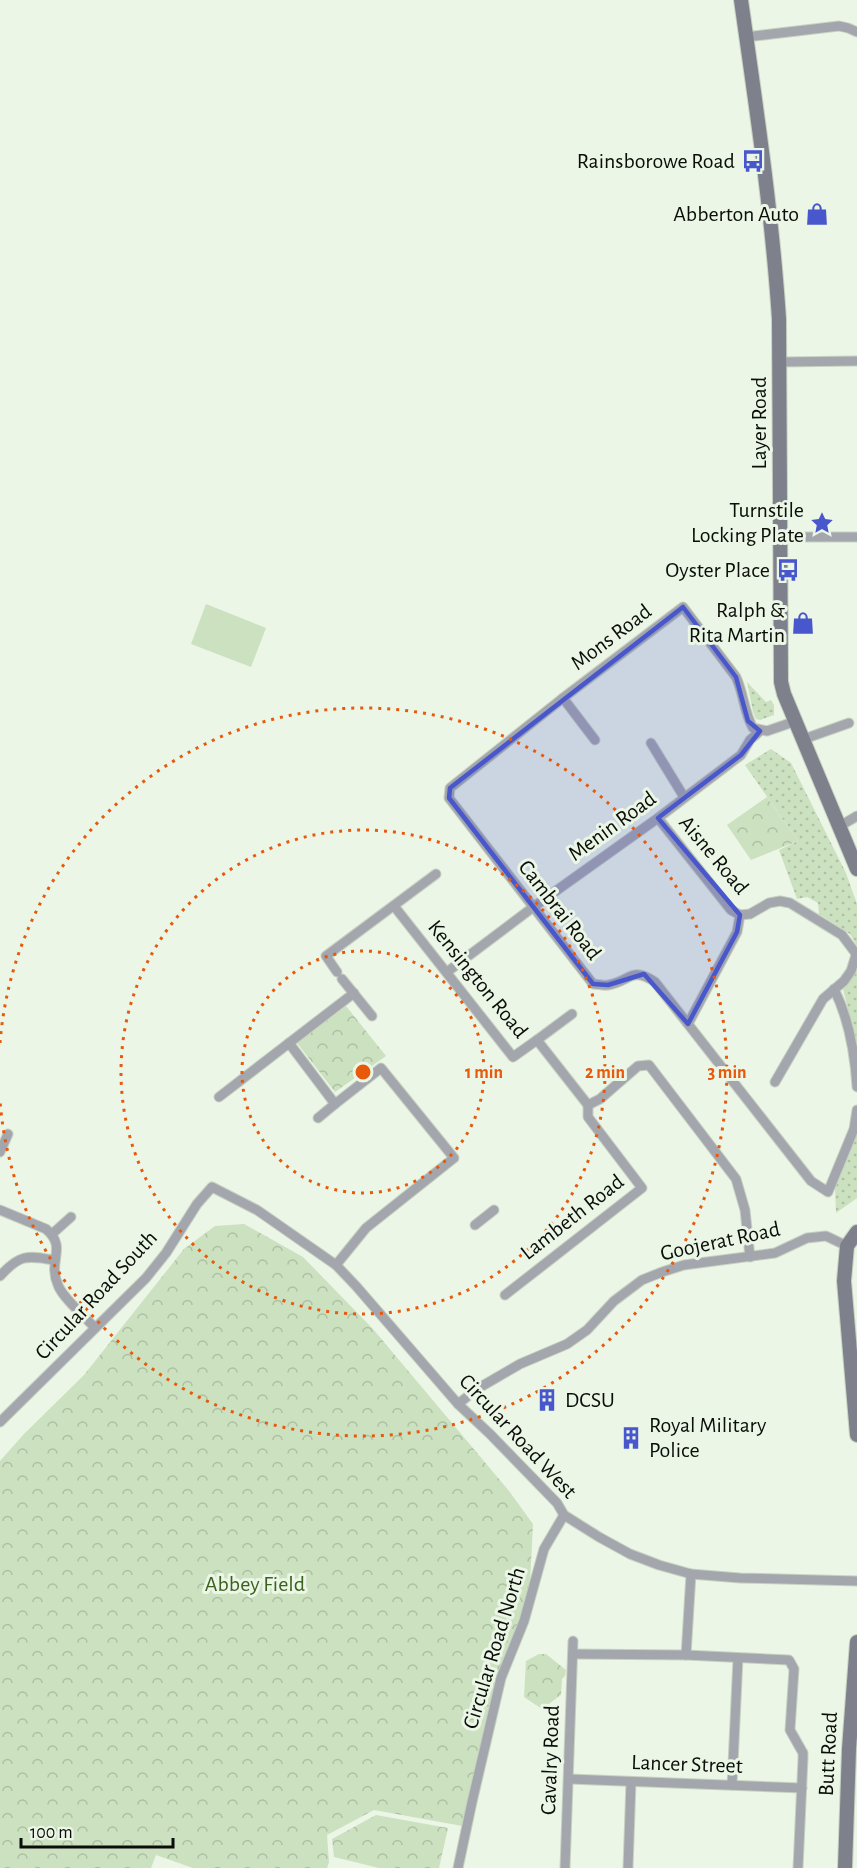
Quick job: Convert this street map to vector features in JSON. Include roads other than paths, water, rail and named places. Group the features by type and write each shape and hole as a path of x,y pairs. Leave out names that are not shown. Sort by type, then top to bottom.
{"main road":[{"name":"Layer Road","path":"741,0 776,277 780,362 780,675 784,694 857,869"},
{"path":"857,1232 847,1246 844,1281 853,1337 857,1435"},
{"name":"Butt Road","path":"845,1868 849,1749 857,1642"}],"street":[{"path":"746,37 839,26 848,27 857,32"},
{"path":"780,362 857,361"},
{"path":"779,537 857,537"},
{"name":"Mons Road","path":"450,788 683,607 736,677 742,689 748,721 753,728 760,731"},
{"name":"Mons Road","path":"563,698 596,740"},
{"path":"760,731 767,732 796,721"},
{"path":"804,739 849,723"},
{"name":"Menin Road","path":"447,972 741,755 750,740 760,731"},
{"name":"Menin Road","path":"651,744 684,797"},
{"name":"Cambrai Road","path":"450,788 448,798 593,984 608,985 632,975 644,974 656,982 811,1181 828,1192 854,1129 857,1110"},
{"path":"840,826 857,816"},
{"name":"Aisne Road","path":"658,818 731,910 740,915 750,914 769,903 780,901 790,903 842,935 856,955"},
{"path":"372,1016 326,956 436,874"},
{"name":"Kensington Road","path":"394,906 513,1057 572,1014"},
{"name":"Aisne Road","path":"688,1024 737,932 740,915"},
{"path":"775,1082 823,999 851,971 856,955"},
{"path":"834,989 845,1016 856,1069 857,1088"},
{"path":"219,1097 354,993"},
{"name":"Kensington Road","path":"537,1040 588,1105"},
{"path":"289,1043 334,1104"},
{"path":"588,1105 600,1099 638,1066 649,1065 736,1179 745,1210 750,1257"},
{"path":"318,1118 381,1068 454,1158 366,1228 336,1265"},
{"name":"Lambeth Road","path":"505,1295 642,1188 588,1117 588,1105"},
{"path":"0,1152 8,1134"},
{"name":"Circular Road West","path":"212,1187 257,1210 336,1265 458,1404 557,1503 564,1515 599,1537 630,1554 691,1574 740,1578 857,1581"},
{"name":"Circular Road South","path":"0,1422 146,1278 166,1253 197,1204 212,1187"},
{"path":"0,1210 46,1229 52,1234 57,1242 54,1275 59,1289 95,1328"},
{"path":"475,1225 494,1210"},
{"path":"52,1234 71,1217"},
{"name":"Goojerat Road","path":"458,1404 477,1389 520,1364 567,1344 587,1330 614,1301 642,1280 684,1265 775,1253 807,1238 826,1236 847,1246"},
{"path":"0,1276 12,1262 22,1257 31,1256 54,1260"},
{"name":"Circular Road North","path":"458,1868 501,1678 524,1621 544,1549 564,1515"},
{"path":"686,1655 691,1574"},
{"name":"Cavalry Road","path":"565,1868 573,1641"},
{"path":"573,1654 686,1655 789,1660 794,1669 790,1730 803,1753 798,1868"},
{"path":"732,1785 738,1658"},
{"name":"Lancer Street","path":"569,1779 802,1788"},
{"path":"628,1868 631,1782"}],"place":[{"name":"Rainsborowe Road","path":"753,161"},
{"name":"Abberton Auto","path":"817,214"},
{"name":"Turnstile Locking Plate","path":"822,523"},
{"name":"Oyster Place","path":"788,570"},
{"name":"Ralph & Rita Martin","path":"803,623"},
{"name":"DCSU","path":"547,1400"},
{"name":"Royal Military Police","path":"631,1438"}],"park label":[{"name":"Abbey Field","path":"255,1584"}]}
